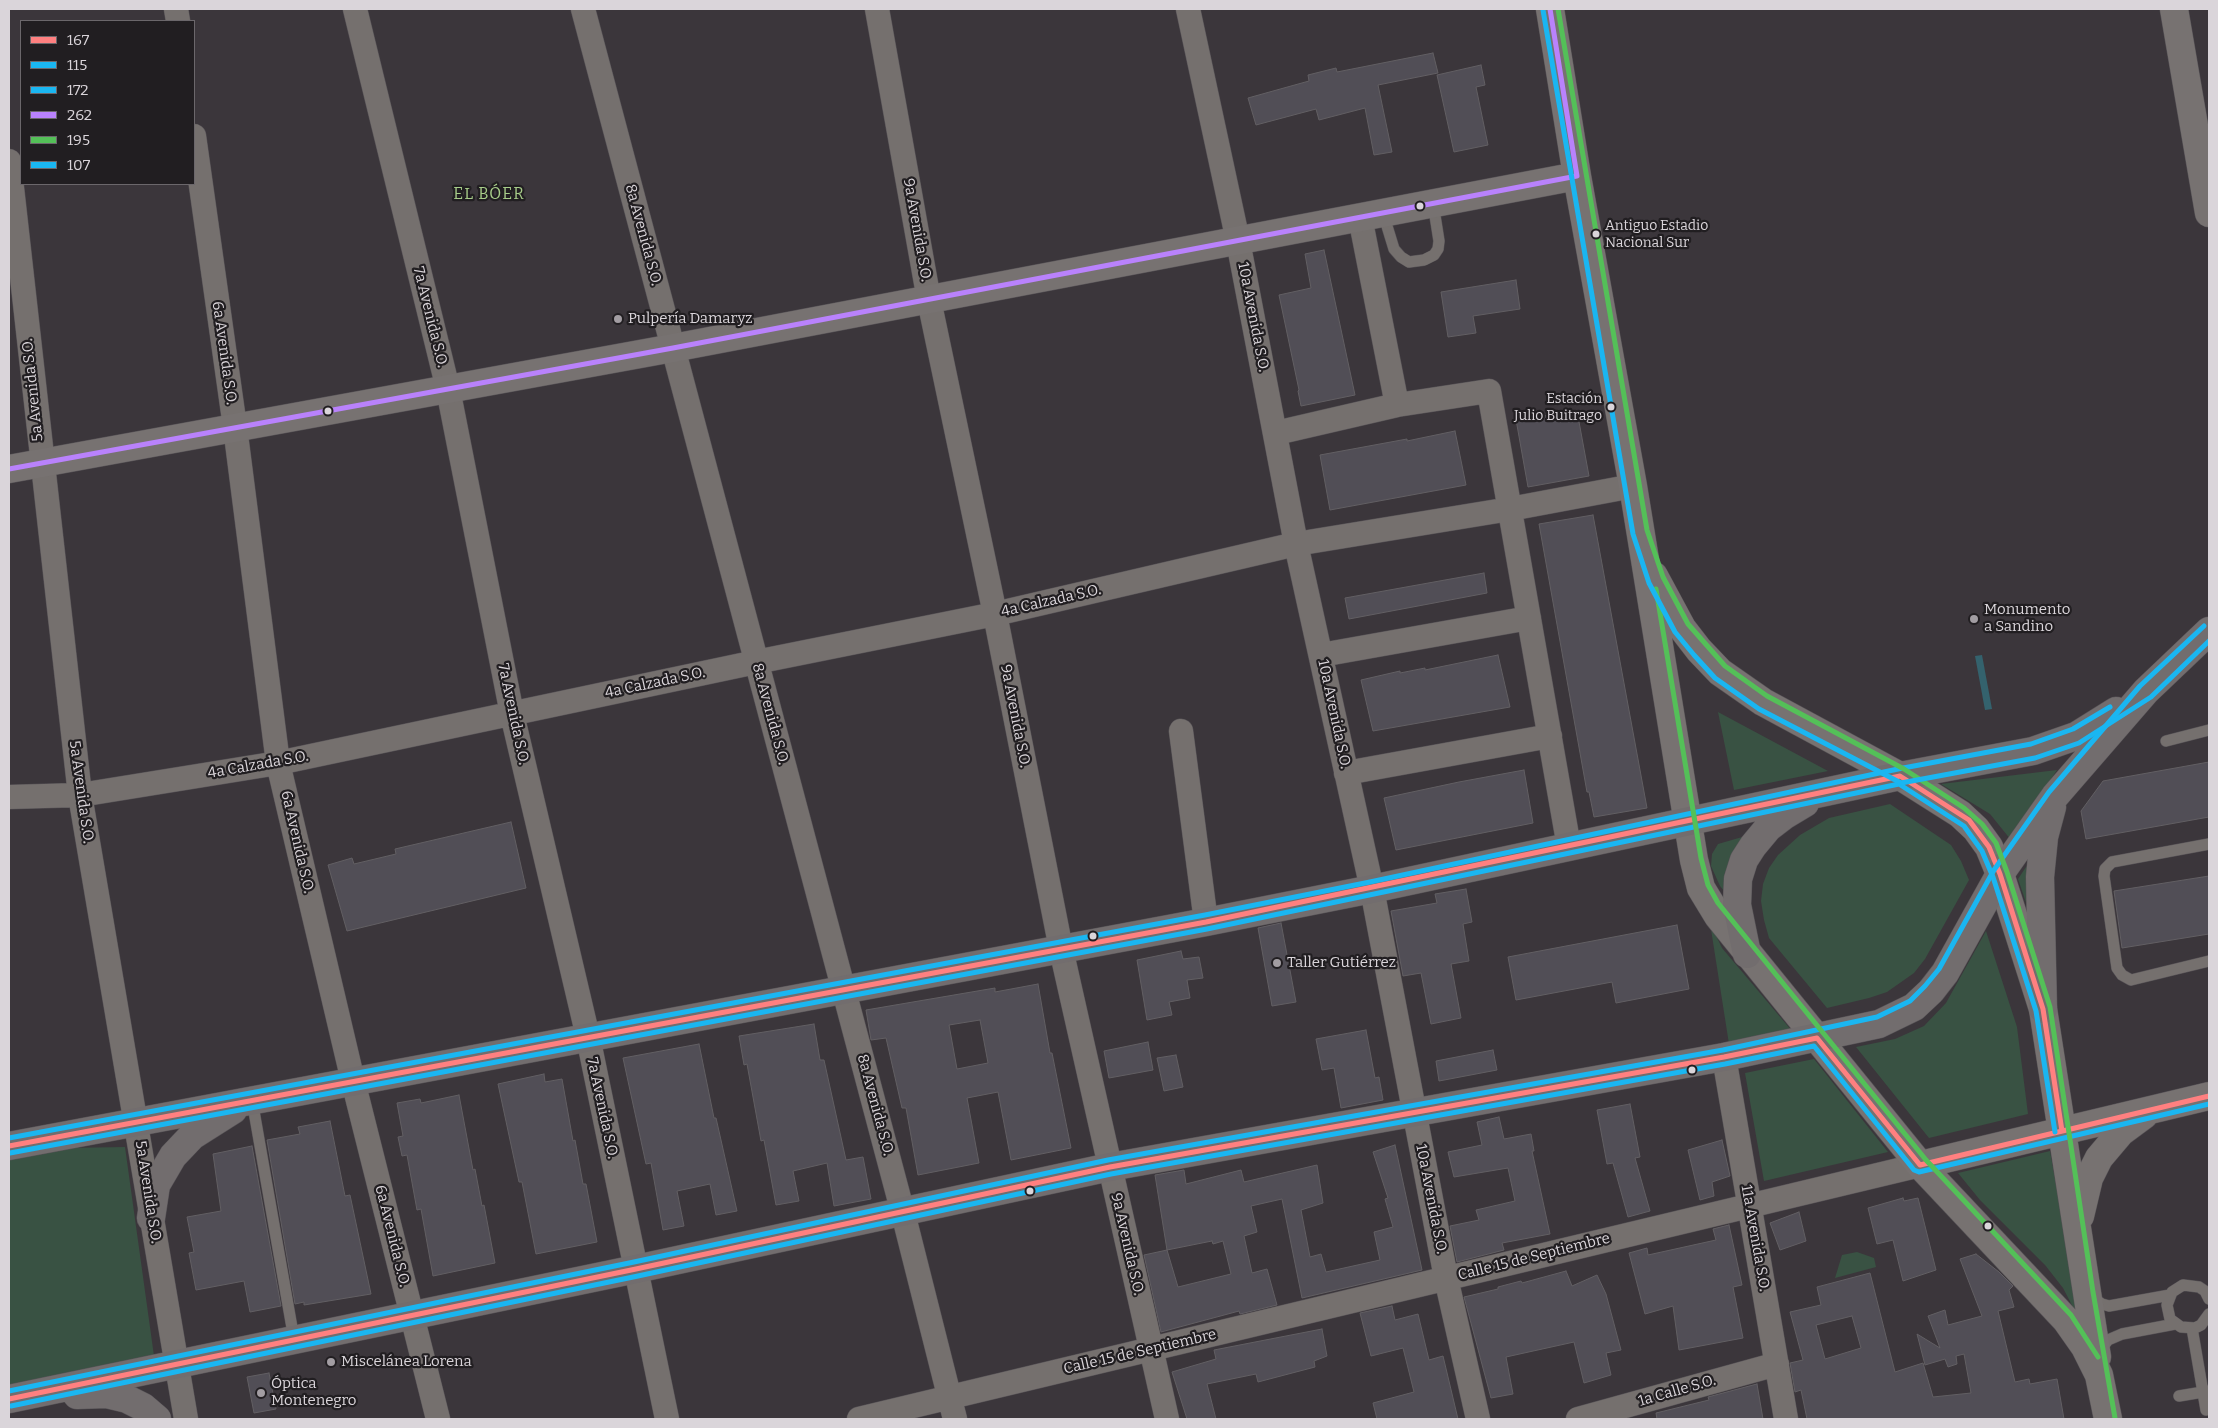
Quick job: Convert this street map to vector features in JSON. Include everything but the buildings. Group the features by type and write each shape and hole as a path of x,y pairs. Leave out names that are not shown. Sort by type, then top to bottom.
{"highway":[{"path":"9,1398 903,1213 1110,1167 1724,1057 1878,1024 1904,1012 1925,998 1945,973 2000,874 2055,796 2146,691 2209,631"},
{"path":"9,1146 1206,922 1822,794 1900,776 2048,747 2076,736 2146,691"},
{"path":"1747,954 1737,905 1738,879 1744,860 1768,828 1785,815 1822,794"},
{"path":"2043,1009 2040,877 2044,837 2055,796"},
{"path":"151,1218 156,1185 172,1156 204,1127 252,1100"},
{"path":"9,1404 27,1404 81,1394 106,1394 134,1402 157,1419"}],"main road":[{"path":"1550,9 1577,176 1633,486 1694,860 1702,888 1718,916 1747,954 1920,1165 2061,1314 2098,1366"},
{"path":"2174,9 2209,213"},
{"path":"9,469 673,348 1577,176"},
{"path":"1640,532 1656,580 1682,628 1699,650 1720,672 1763,702 1900,776 1969,820 1989,848 2000,874 2043,1009 2086,1294 2108,1419"},
{"name":"Calle 15 de Septiembre","path":"1920,1165 2209,1096"},
{"path":"2078,1240 2084,1197 2093,1168 2116,1137 2153,1109"}],"street":[{"name":"7a Avenida S.O.","path":"355,9 448,389 512,714 588,1037 667,1419"},
{"name":"8a Avenida S.O.","path":"583,9 903,1213 953,1408"},
{"name":"9a Avenida S.O.","path":"877,9 929,300 995,614 1061,949 1167,1419"},
{"name":"10a Avenida S.O.","path":"1188,9 1238,241 1296,544 1372,888 1446,1278 1478,1419"},
{"name":"6a Avenida S.O.","path":"195,143 235,427 278,763 353,1081 438,1419"},
{"name":"5a Avenida S.O.","path":"9,161 41,463 80,795 186,1419"},
{"path":"1371,215 1397,406"},
{"path":"1276,433 1397,406 1489,391 1569,847"},
{"name":"4a Calzada S.O.","path":"9,797 80,795 278,763 756,662 995,614 1296,544 1510,509 1633,486"},
{"path":"1321,655 1529,618"},
{"path":"1181,731 1206,922"},
{"path":"1346,773 1550,736"},
{"name":"11a Avenida S.O.","path":"1724,1057 1786,1419"},
{"name":"Calle 15 de Septiembre","path":"859,1419 953,1408 1152,1349 1920,1165"},
{"name":"1a Calle S.O.","path":"1578,1419 1777,1364"}],"lane":[{"path":"1371,215 1401,257 1409,262 1424,260 1434,255 1438,249 1439,241 1433,203"},
{"path":"2166,741 2209,730"},
{"path":"2209,844 2112,862 2105,869 2104,876 2117,968 2122,975 2131,980 2209,961"},
{"path":"252,1100 294,1339"},
{"path":"2209,1299 2205,1291 2191,1285 2177,1288 2170,1296 2167,1305 2167,1312 2175,1324 2181,1327 2192,1328 2201,1325 2209,1314"},
{"path":"2086,1294 2109,1306 2170,1296"},
{"path":"2098,1366 2102,1346 2114,1336 2129,1331 2175,1324"},
{"path":"2192,1328 2206,1391 2206,1410"},
{"path":"2179,1396 2206,1391"}],"green space":[{"path":"1718,712 1828,771 1734,790"},
{"path":"2057,770 2011,840 1990,814 1941,784"},
{"path":"1890,804 1951,845 1961,861 1969,880 1925,959 1914,973 1887,992 1827,1008 1769,938 1761,901 1763,884 1769,868 1778,855 1800,835 1829,818"},
{"path":"1756,833 1732,901 1720,886 1711,866 1712,854 1718,844"},
{"path":"2040,846 2033,923 2018,879"},
{"path":"1710,923 1722,948 1792,1031 1729,1044"},
{"path":"1986,931 2017,1027 2028,1114 1929,1138 1856,1047 1895,1039 1924,1026 1946,1003"},
{"path":"1814,1059 1888,1152 1764,1181 1745,1073"},
{"path":"125,1147 154,1356 9,1386 9,1149"},
{"path":"2050,1151 2076,1313 2063,1288 2045,1265 1980,1200 1958,1173"},
{"path":"1857,1252 1874,1258 1876,1267 1835,1278 1842,1255"}],"water":[{"path":"1982,655 1992,709 1985,710 1975,656"}],"transit line":[{"name":"262","path":"1550,9 1577,176"},
{"name":"195","path":"1558,9 1647,530 1663,577 1688,624 1725,666 1767,696 1904,769 1964,808 1982,824 1996,843 2050,1007 2093,1292 2115,1418"},
{"name":"107","path":"1543,10 1633,534 1649,583 1675,632 1715,678 1759,709 1901,783 2035,758 2079,743 2151,697 2209,641"},
{"name":"262","path":"9,469 673,348 1577,176"},
{"name":"195","path":"1656,589 1701,858 1708,885 1718,903 1926,1160 2071,1315 2098,1357"},
{"name":"172","path":"9,1391 634,1262 1108,1160 1723,1050 1877,1017 1910,1001 1925,986 1939,969 1994,870 2049,792 2140,686 2204,626"},
{"name":"172","path":"9,1138 1205,915 1370,882 1898,769 2031,744 2073,729 2110,707"},
{"name":"167","path":"9,1146 1206,922 1900,776 1969,820 1989,847 2000,874 2043,1009 2062,1131"},
{"name":"115","path":"10,1153 1207,929 1899,784 1964,826 1982,851 1993,877 2036,1011 2055,1132"},
{"name":"167","path":"9,1399 636,1269 1110,1167 1724,1057 1817,1038 1920,1165 2209,1096"},
{"name":"115","path":"11,1406 638,1276 1111,1174 1725,1064 1814,1046 1914,1170 1919,1172 2209,1104"}],"place":[{"name":"Antiguo Estadio Nacional Sur","path":"1596,234"},
{"name":"Pulpería Damaryz","path":"618,319"},
{"name":"Estación Julio Buitrago","path":"1611,407"},
{"name":"Monumento a Sandino","path":"1974,619"},
{"name":"Taller Gutiérrez","path":"1277,963"},
{"name":"Miscelánea Lorena","path":"331,1362"},
{"name":"Óptica Montenegro","path":"261,1393"}],"district":[{"name":"EL BÓER","path":"489,195"}]}
